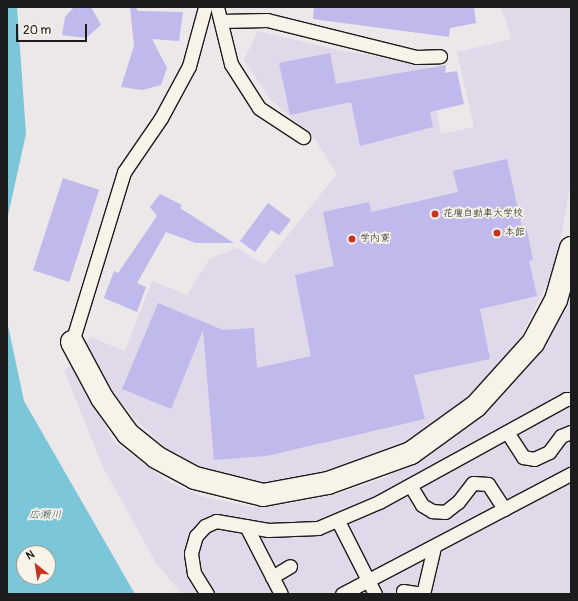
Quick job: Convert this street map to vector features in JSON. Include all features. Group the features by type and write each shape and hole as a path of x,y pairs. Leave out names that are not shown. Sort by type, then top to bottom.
{"street":[{"path":"72,342 102,398 128,434 156,457 195,478 263,495 321,485 371,470 411,453 476,406 533,343 556,300 571,248"}],"lane":[{"path":"72,342 124,172 161,118 189,66 205,7"},
{"path":"217,7 231,64 259,108 303,137"},
{"path":"221,21 267,20 416,57 440,56"},
{"path":"207,594 194,573 191,553 196,536 205,526 216,521 268,530 318,528 338,522 410,485 566,399 571,399"},
{"path":"507,432 523,457 534,459 549,452 561,436 571,432"},
{"path":"342,594 571,474"},
{"path":"410,485 422,505 432,511 445,512 458,502 473,483 488,484 504,509"},
{"path":"338,522 375,594"},
{"path":"246,526 281,594"},
{"path":"404,591 423,594 434,546"},
{"path":"272,577 290,566"}],"shaded area":[{"name":"花壇自動車大学校","path":"501,7 571,7 571,179 557,264 520,338 478,394 408,447 334,474 262,485 204,470 165,447 134,418 108,386 86,344 90,337 125,351 152,281 187,295 210,258 238,248 264,265 337,174 314,138 270,99 244,60 258,31 338,50 427,64 441,134 474,127 457,52 512,39"},
{"path":"571,286 571,594 182,594 156,563 103,467 64,370 72,365 114,442 167,481 201,496 249,507 289,504 337,494 384,478 435,448"}],"water":[{"path":"7,7 17,7 26,134 7,220"},
{"name":"広瀬川","path":"7,321 24,401 135,594 7,594"}],"building":[{"path":"91,7 101,25 86,38 62,35 65,17 73,8"},
{"path":"130,7 135,7 138,11 183,12 179,41 152,39 167,68 161,85 142,90 121,87 134,46"},
{"path":"314,7 474,7 476,23 450,28 449,37 313,19"},
{"path":"330,53 336,84 446,65 445,73 457,71 464,104 430,112 433,127 360,146 351,102 290,115 279,63"},
{"path":"507,159 522,227 526,227 528,235 533,260 529,261 537,296 480,309 490,359 414,375 425,419 266,456 214,460 203,330 171,409 122,389 158,303 223,330 254,328 257,368 311,356 295,275 334,266 323,212 369,202 371,212 458,192 453,171"},
{"path":"63,178 99,190 69,282 33,270"},
{"path":"160,194 182,205 180,208 234,243 196,243 166,232 137,283 146,287 137,312 104,298 114,271 118,273 157,216 150,207"},
{"path":"268,203 291,220 279,235 271,230 255,252 240,241"}],"place":[{"name":"花壇自動車大学校","path":"435,214"},
{"name":"本館","path":"497,233"},
{"name":"学内寮","path":"352,239"}]}
